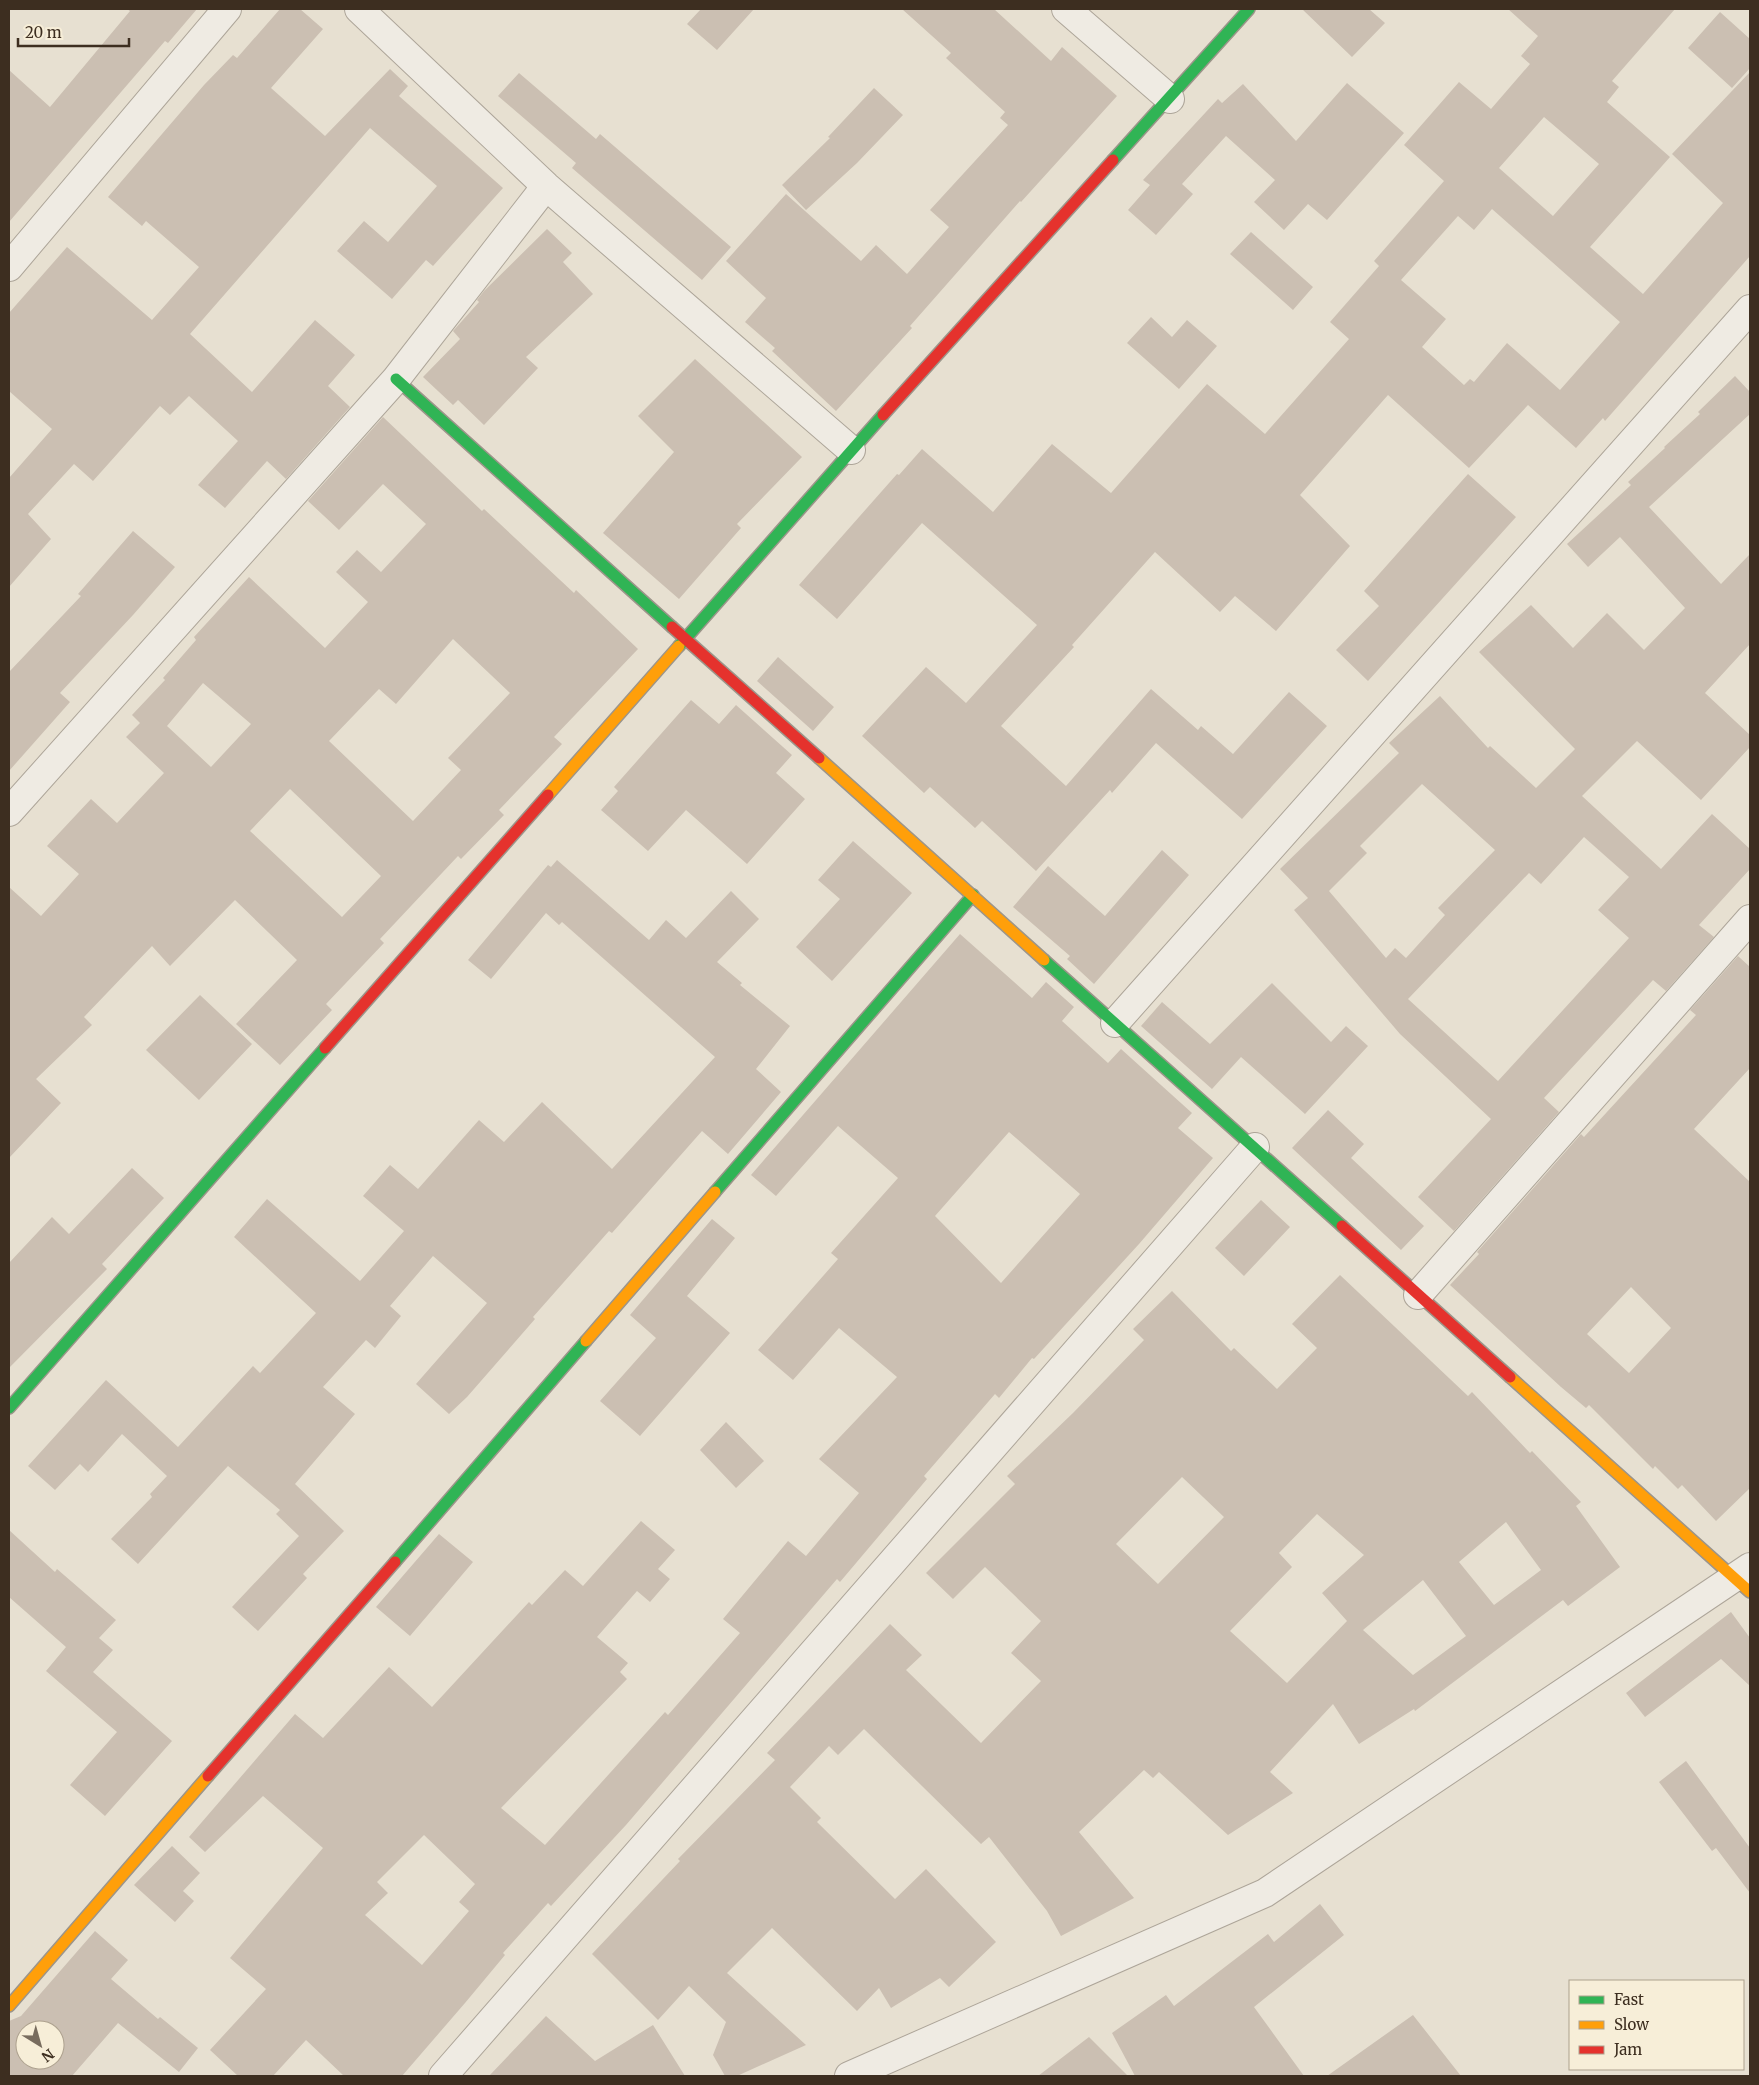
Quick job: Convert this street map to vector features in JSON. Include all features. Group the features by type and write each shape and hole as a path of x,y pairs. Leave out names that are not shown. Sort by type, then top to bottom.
{"street":[{"path":"9,267 226,9"},
{"path":"359,9 546,186 852,450"},
{"path":"1066,9 1170,99"},
{"path":"9,1408 852,450 1170,99 1249,9"},
{"path":"9,812 396,379 546,186"},
{"path":"1115,1023 1750,310"},
{"path":"396,379 1418,1295 1745,1579 1265,1893 849,2076"},
{"path":"9,2006 973,895"},
{"path":"1418,1295 1750,919"},
{"path":"443,2076 1255,1147"}],"building":[{"path":"127,9 197,9 168,43 165,41 9,222 9,70 50,107 130,11"},
{"path":"280,9 300,9 323,29 271,88 325,136 390,69 408,86 399,96 503,188 433,266 426,260 392,299 337,251 364,221 388,242 437,186 370,128 190,334 252,392 315,320 355,355 328,386 350,407 286,479 267,461 225,508 198,485 238,441 189,396 170,415 160,406 93,481 74,464 28,514 51,539 9,587 9,478 52,429 9,391 9,313 67,247 152,320 199,267 146,221 142,226 108,197 204,85 233,55 237,58"},
{"path":"701,9 754,9 717,50 687,24"},
{"path":"902,9 994,9 1051,61 1062,47 1117,96 1020,201 910,326 912,328 836,411 772,351 775,348 745,322 766,298 726,261 786,194 861,261 876,245 907,274 949,227 930,210 1008,125 1000,118 1005,112 946,58 951,53"},
{"path":"1302,9 1369,9 1385,23 1352,57"},
{"path":"1508,9 1675,9 1612,81 1619,87 1607,102 1670,157 1590,247 1643,294 1723,203 1672,154 1750,72 1750,256 1605,421 1603,418 1576,448 1528,405 1469,468 1388,395 1300,495 1350,546 1276,631 1235,596 1220,612 1155,552 1072,645 1074,647 1001,726 1066,786 1151,689 1198,730 1201,726 1233,754 1289,692 1327,726 1242,819 1156,743 1112,793 1110,790 1036,871 982,821 975,828 930,787 924,793 862,736 926,667 966,703 1037,625 922,523 837,619 799,585 897,474 899,475 922,449 993,512 1052,444 1111,493 1207,384 1265,434 1349,339 1330,322 1379,266 1374,261 1444,181 1404,145 1459,82 1491,109 1530,64 1521,56 1538,36","holes":["1544,117 1599,164 1553,216 1499,168","1492,209 1620,322 1560,390 1507,343 1474,382 1470,379 1464,385 1422,347 1446,319 1401,280 1458,216 1474,230"]},
{"path":"1720,12 1750,39 1750,68 1732,88 1688,48"},
{"path":"519,73 596,139 600,134 731,247 702,280 572,168 576,163 498,96"},
{"path":"1347,83 1404,133 1327,220 1308,204 1284,230 1254,202 1275,180 1226,136 1182,184 1193,194 1156,235 1128,210 1150,185 1143,180 1218,99 1222,103 1243,84 1296,141"},
{"path":"874,88 903,115 857,163 806,210 782,185 830,138 828,137"},
{"path":"547,229 572,253 563,262 593,294 526,357 538,368 484,425 458,400 453,405 423,377 460,339 453,331 479,302 477,300 484,291"},
{"path":"1251,232 1313,287 1293,310 1230,254"},
{"path":"1151,317 1172,337 1187,320 1217,346 1179,389 1127,343"},
{"path":"695,359 802,457 737,524 741,528 679,599 603,533 674,452 638,416"},
{"path":"1735,376 1750,392 1750,414 1649,507 1721,584 1750,554 1750,644 1705,693 1750,735 1750,747 1701,800 1637,741 1582,796 1661,869 1712,814 1750,849 1750,869 1699,925 1714,937 1666,991 1653,980 1544,1098 1559,1112 1454,1231 1418,1197 1491,1119 1400,1034 1294,910 1308,898 1280,869 1399,753 1389,743 1440,696 1488,748 1490,746 1536,788 1575,749 1479,652 1531,605 1573,648 1607,613 1644,650 1685,608 1620,537 1588,567 1567,544 1631,485 1628,482 1700,414 1698,412","holes":["1422,784 1495,850 1438,908 1445,915 1406,958 1395,948 1386,958 1329,891 1367,853 1360,846","1584,837 1629,877 1598,910 1629,938 1498,1081 1408,999 1529,873 1541,884"]},
{"path":"383,417 482,511 484,509 574,593 576,590 638,649 554,737 562,744 499,810 504,815 461,859 458,856 380,939 384,943 326,1004 332,1010 280,1065 236,1024 297,960 235,900 170,966 152,946 84,1017 92,1025 36,1079 61,1103 9,1158 9,887 41,916 79,874 47,846 91,799 117,823 164,773 126,737 140,723 132,715 165,680 163,678 196,640 194,637 249,577 325,648 368,602 336,572 357,550 381,572 426,524 383,484 339,530 308,501","holes":["453,639 510,693 448,758 461,770 413,821 329,741 379,689 396,704","203,683 251,724 211,767 167,726","290,789 381,876 342,917 250,831"]},
{"path":"1468,474 1516,517 1368,681 1336,650 1379,606 1364,591"},
{"path":"133,531 175,567 60,693 70,702 9,771 9,672 81,596 78,594"},
{"path":"778,657 834,707 813,731 757,681"},
{"path":"691,700 719,724 736,705 792,755 776,773 805,799 747,864 686,810 648,851 601,810 618,791 614,787"},
{"path":"853,841 912,893 832,981 796,947 840,899 818,880"},
{"path":"1162,850 1189,875 1094,984 1067,959 1070,956 1013,907 1048,866 1105,916"},
{"path":"557,860 649,940 666,920 686,938 731,891 759,919 717,962 742,983 740,985 790,1026 756,1069 781,1092 728,1154 702,1131 612,1233 609,1231 533,1317 535,1319 467,1397 449,1414 416,1384 487,1303 433,1256 390,1306 401,1316 375,1348 366,1340 323,1387 355,1414 295,1484 344,1531 303,1574 307,1578 258,1631 232,1607 299,1536 276,1514 280,1510 228,1466 138,1564 111,1539 152,1497 150,1494 167,1476 122,1434 88,1472 80,1464 55,1490 28,1466 106,1380 178,1447 253,1366 260,1373 316,1313 234,1237 267,1199 360,1281 404,1231 363,1196 390,1165 418,1189 479,1120 504,1142 542,1102 612,1169 715,1057 562,922 559,925 546,913 491,979 468,960 548,865 551,867"},
{"path":"960,934 1032,998 1046,982 1074,1007 1062,1021 1108,1063 1121,1049 1192,1113 1178,1128 1213,1158 1139,1244 1034,1359 1032,1358 999,1398 995,1394 924,1476 927,1479 840,1582 837,1579 626,1825 551,1906 548,1903 503,1953 505,1955 402,2076 344,2076 306,2040 273,2076 238,2076 210,2050 266,1989 230,1958 323,1848 263,1796 205,1852 189,1837 295,1714 323,1738 389,1667 432,1707 529,1602 532,1605 565,1570 583,1586 641,1521 675,1550 658,1569 670,1579 650,1602 637,1591 597,1637 628,1663 620,1672 627,1679 501,1808 545,1845 665,1712 668,1715 740,1633 723,1619 788,1541 806,1556 859,1493 819,1459 897,1377 839,1328 793,1380 758,1350 838,1259 831,1253 898,1178 838,1126 776,1196 751,1175","holes":["1009,1132 1080,1194 1001,1283 935,1216","424,1835 475,1884 459,1902 469,1911 422,1965 365,1915 388,1893 377,1882"]},
{"path":"1738,956 1750,967 1750,1068 1694,1129 1750,1182 1750,1488 1716,1521 1682,1485 1678,1489 1655,1466 1653,1469 1589,1405 1586,1408 1561,1387 1450,1285 1479,1254 1477,1252 1581,1134 1584,1137 1696,1015 1690,1010","holes":["1631,1287 1671,1328 1629,1373 1587,1334"]},
{"path":"1272,983 1331,1042 1346,1026 1368,1046 1305,1114 1241,1057 1212,1089 1141,1026 1162,1002 1210,1044"},
{"path":"200,995 252,1044 199,1100 146,1050"},
{"path":"1328,1110 1364,1144 1351,1158 1424,1226 1401,1250 1292,1148"},
{"path":"132,1168 164,1198 102,1264 107,1269 9,1368 9,1263 52,1217 69,1234"},
{"path":"1261,1200 1290,1227 1244,1276 1215,1248"},
{"path":"712,1219 735,1238 687,1296 730,1333 640,1436 600,1401 656,1338 630,1315"},
{"path":"1340,1275 1468,1396 1472,1392 1530,1453 1532,1451 1581,1502 1576,1506 1620,1567 1568,1606 1563,1600 1415,1711 1414,1709 1359,1744 1333,1704 1270,1772 1293,1793 1228,1835 1159,1772 1153,1778 1144,1770 1079,1832 1134,1898 1061,1936 1047,1911 989,1837 981,1844 864,1729 838,1755 829,1746 790,1787 821,1818 817,1822 895,1899 926,1869 996,1942 949,1987 940,1978 891,2008 879,1988 857,2011 772,1928 727,1973 806,2045 737,2076 725,2076 713,2055 726,2022 689,1986 658,2020 592,1954 680,1861 678,1859 775,1760 767,1753 890,1624 922,1655 906,1670 981,1743 1041,1681 1011,1653 1041,1621 985,1567 953,1599 926,1573 1015,1484 1007,1476 1073,1413 1144,1340 1133,1329 1172,1291 1231,1351 1234,1348 1277,1389 1317,1348 1292,1324","holes":["1182,1477 1224,1517 1158,1584 1116,1544","1317,1514 1364,1555 1322,1593 1347,1621 1287,1683 1230,1631 1292,1567 1279,1553","1506,1522 1541,1570 1494,1605 1459,1562","1423,1580 1466,1636 1413,1675 1363,1630"]},
{"path":"726,1422 764,1461 736,1488 700,1450"},
{"path":"9,1530 55,1572 57,1569 116,1620 99,1638 113,1650 93,1672 172,1741 105,1816 70,1785 117,1732 46,1671 66,1647 9,1597"},
{"path":"439,1534 473,1562 410,1636 376,1607"},
{"path":"1731,1612 1750,1638 1750,1686 1721,1659 1645,1717 1626,1693"},
{"path":"1686,1761 1750,1848 1750,1893 1716,1848 1712,1851 1659,1782"},
{"path":"172,1846 200,1873 183,1891 194,1901 175,1922 134,1885"},
{"path":"1320,1904 1344,1935 1254,2007 1304,2076 1135,2076 1112,2033 1166,1995 1174,2006 1268,1934 1274,1942"},
{"path":"95,1931 128,1960 111,1979 158,2019 160,2017 198,2048 179,2072 118,2023 72,2076 9,2076 9,2021 21,2016"},
{"path":"1413,2015 1461,2076 1327,2076"},
{"path":"546,2016 595,2061 653,2025 685,2076 489,2076"},
{"path":"1089,2037 1128,2076 1038,2076"}],"traffic: fast":[{"path":"1113,160 1249,9"},
{"path":"396,379 672,627"},
{"path":"679,646 883,415"},
{"path":"715,1192 973,895"},
{"path":"1044,960 1342,1226"},
{"path":"9,1408 325,1048"},
{"path":"395,1562 586,1341"}],"traffic: slow":[{"path":"548,795 679,646"},
{"path":"819,758 1044,960"},
{"path":"586,1341 715,1192"},
{"path":"1510,1377 1750,1592"},
{"path":"9,2006 208,1776"}],"traffic: jam":[{"path":"883,415 1113,160"},
{"path":"672,627 819,758"},
{"path":"325,1048 548,795"},
{"path":"1342,1226 1510,1377"},
{"path":"208,1776 395,1562"}]}
